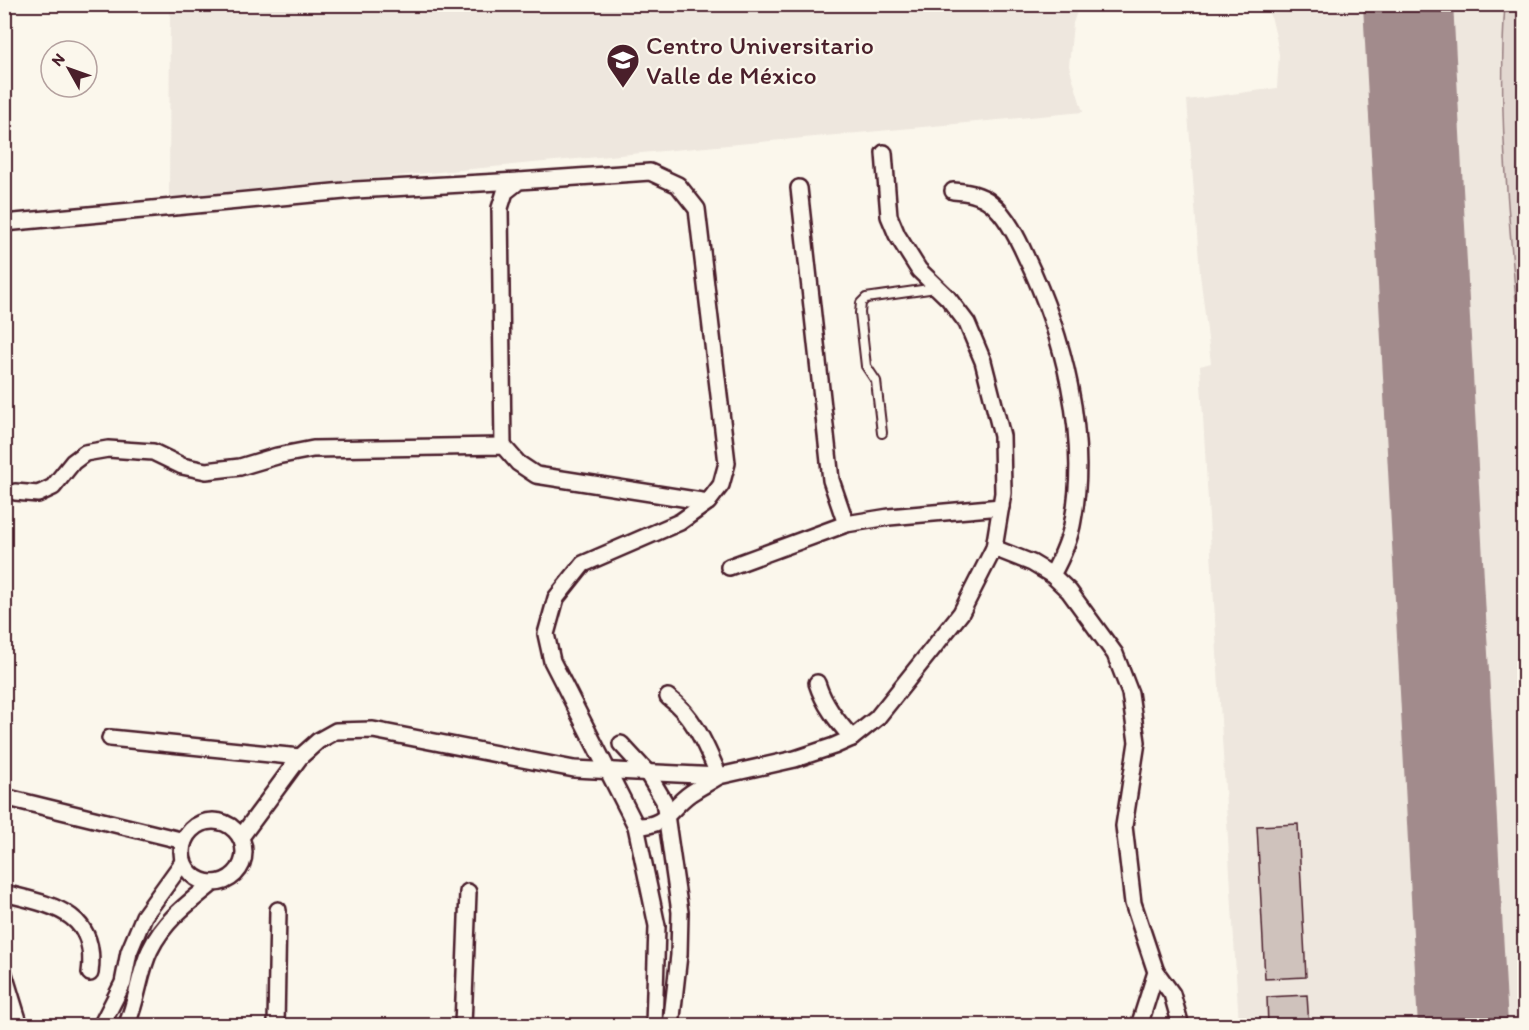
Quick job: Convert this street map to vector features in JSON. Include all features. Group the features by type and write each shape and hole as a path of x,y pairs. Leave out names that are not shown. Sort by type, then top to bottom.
{"street":[{"path":"241,837 300,757 318,741 336,730 373,730 574,770 646,771 719,776 795,759 852,738 877,718 961,613 993,548 1001,507 1002,435 983,361 967,323 906,251 889,216 884,153"},
{"path":"4,223 355,190 650,172 678,185 697,209 727,463 721,485 708,502 680,522 583,564 556,598 546,634 552,661 636,826 657,926 654,1026"},
{"path":"519,181 505,192 500,208 502,446 518,463 536,475 708,502"},
{"path":"799,188 831,480 837,504 846,524"},
{"path":"953,191 979,196 992,204 1002,215 1017,238 1037,280 1054,328 1068,385 1075,431 1077,478 1074,519 1065,552 1052,575"},
{"path":"15,492 38,494 53,487 73,462 85,453 108,449 153,452 182,466 206,471 240,467 277,456 313,449 502,446"},
{"path":"729,567 846,524 932,512 1001,507"},
{"path":"993,548 1014,554 1052,575 1069,591 1115,654 1131,693 1137,741 1124,826 1133,903 1156,972 1172,994 1181,1026"},
{"path":"818,683 826,706 852,738"},
{"path":"668,697 689,716 705,741 719,776"},
{"path":"110,738 300,757"},
{"path":"621,744 646,771 664,801 680,912 679,955 671,1026"},
{"path":"636,826 651,826 666,818 690,794 719,776"},
{"path":"4,797 183,841"},
{"path":"101,1026 123,983 129,952 144,916 183,862 183,841 196,825 216,820 235,828 241,837 244,847 240,868 224,882 213,883 195,878 183,862"},
{"path":"126,1026 136,1004 149,952 164,926 213,883"},
{"path":"463,1026 468,892"},
{"path":"4,893 68,911 81,926 90,942 90,973"},
{"path":"265,1026 276,1019 278,910"},
{"path":"1138,1026 1156,972"},
{"path":"4,974 20,1026"}],"lane":[{"path":"882,433 876,381 866,366 861,303 866,298 938,288"}],"shaded area":[{"name":"Centro Universitario Valle de México","path":"170,5 1079,5 1073,23 1069,66 1083,112 169,197"},
{"path":"1265,5 1505,5 1501,67 1502,120 1519,336 1524,365 1524,1025 1239,1025 1200,366 1211,363 1200,274 1187,100 1277,88 1279,55 1272,20"},
{"path":"1505,5 1524,5 1524,365 1519,336 1506,170 1503,88"}],"building":[{"path":"1298,824 1306,977 1265,979 1257,826"},
{"path":"1307,995 1309,1026 1268,1026 1267,997"}],"runway":[{"path":"1408,4 1463,1026"}],"place":[{"name":"Centro Universitario Valle de México","path":"623,89"}]}
